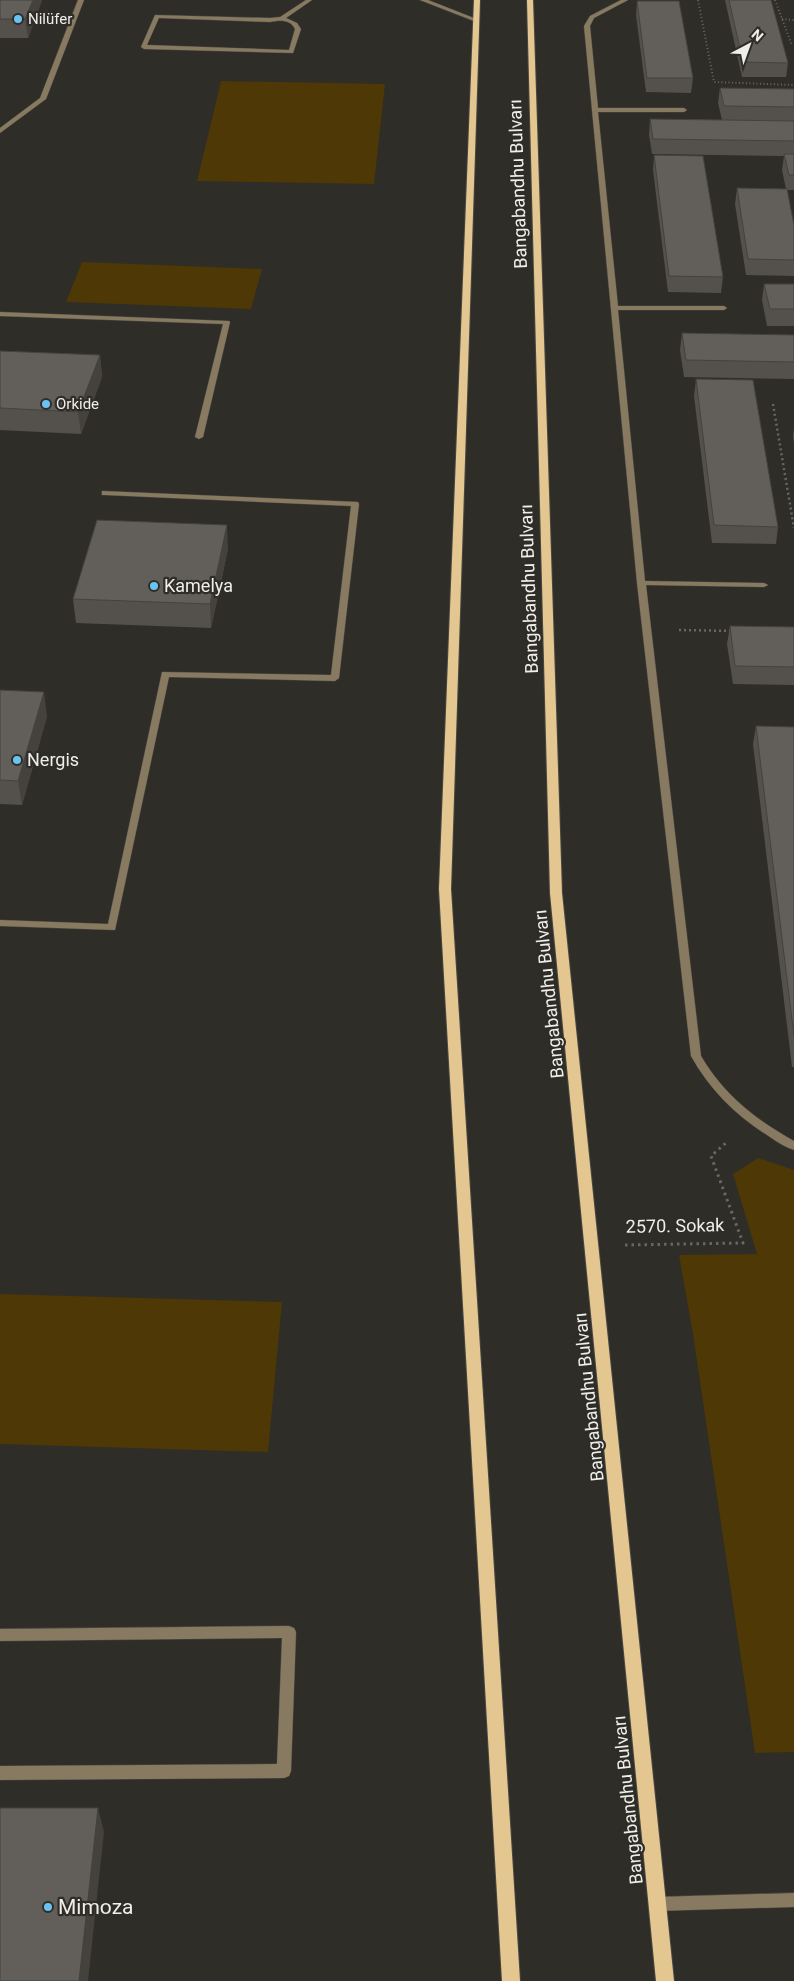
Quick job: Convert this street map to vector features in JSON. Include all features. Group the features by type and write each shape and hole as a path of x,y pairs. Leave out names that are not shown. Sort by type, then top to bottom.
{"main road":[{"path":"477,0 446,889 511,1981"},
{"name":"Bangabandhu Bulvarı","path":"530,0 556,893 665,1981"}],"street":[{"path":"0,131 43,99 82,0"},
{"path":"282,18 295,24 298,29 291,52 144,47 157,16 270,20 282,18 309,0"},
{"path":"423,0 476,20"},
{"path":"625,0 592,17 587,26 641,583 696,1056 705,1073 719,1091 752,1120 794,1146"},
{"path":"594,110 684,110"},
{"path":"614,308 724,308"},
{"path":"0,314 227,322 199,437"},
{"path":"0,922 112,928 165,674 335,678 355,504 105,493"},
{"path":"641,583 764,585"},
{"path":"0,1635 288,1632 284,1771 0,1773"},
{"path":"656,1904 794,1900"}],"path":[{"path":"698,0 714,82 794,85"},
{"path":"774,0 793,44"},
{"path":"782,19 794,20"},
{"path":"773,404 794,528"},
{"path":"646,630 735,631"},
{"name":"2570. Sokak","path":"591,1245 743,1243 711,1156 752,1120"}],"shaded area":[{"path":"221,81 385,84 374,184 197,181"},
{"path":"82,262 262,269 251,309 66,302"},
{"path":"758,1158 794,1170 794,1752 755,1753 693,1334 679,1255 757,1254 733,1174"},
{"path":"0,1294 282,1302 268,1452 0,1444"}],"building":[{"path":"0,0 33,0 25,19 0,19"},
{"path":"729,0 771,0 788,63 743,62"},
{"path":"637,1 679,1 693,78 647,78"},
{"path":"720,88 794,89 794,107 724,106"},
{"path":"650,119 794,121 794,141 653,139"},
{"path":"784,154 794,154 794,175 789,175"},
{"path":"654,155 703,156 723,277 669,276"},
{"path":"737,188 787,189 794,225 794,260 748,259"},
{"path":"764,284 794,284 794,309 770,309"},
{"path":"682,333 794,335 794,362 686,360"},
{"path":"0,351 100,355 78,412 0,408"},
{"path":"696,379 753,380 778,527 714,525"},
{"name":"Kamelya","path":"97,520 227,525 210,604 73,599"},
{"path":"730,626 794,627 794,667 735,666"},
{"path":"0,690 44,692 18,781 0,780"},
{"path":"756,726 794,727 794,1036"},
{"name":"Mimoza","path":"0,1808 98,1808 79,1981 0,1981"}],"place":[{"name":"Nilüfer","path":"18,19"},
{"name":"Orkide","path":"46,404"},
{"name":"Kamelya","path":"154,586"},
{"name":"Nergis","path":"17,760"},
{"name":"Mimoza","path":"48,1907"}]}
